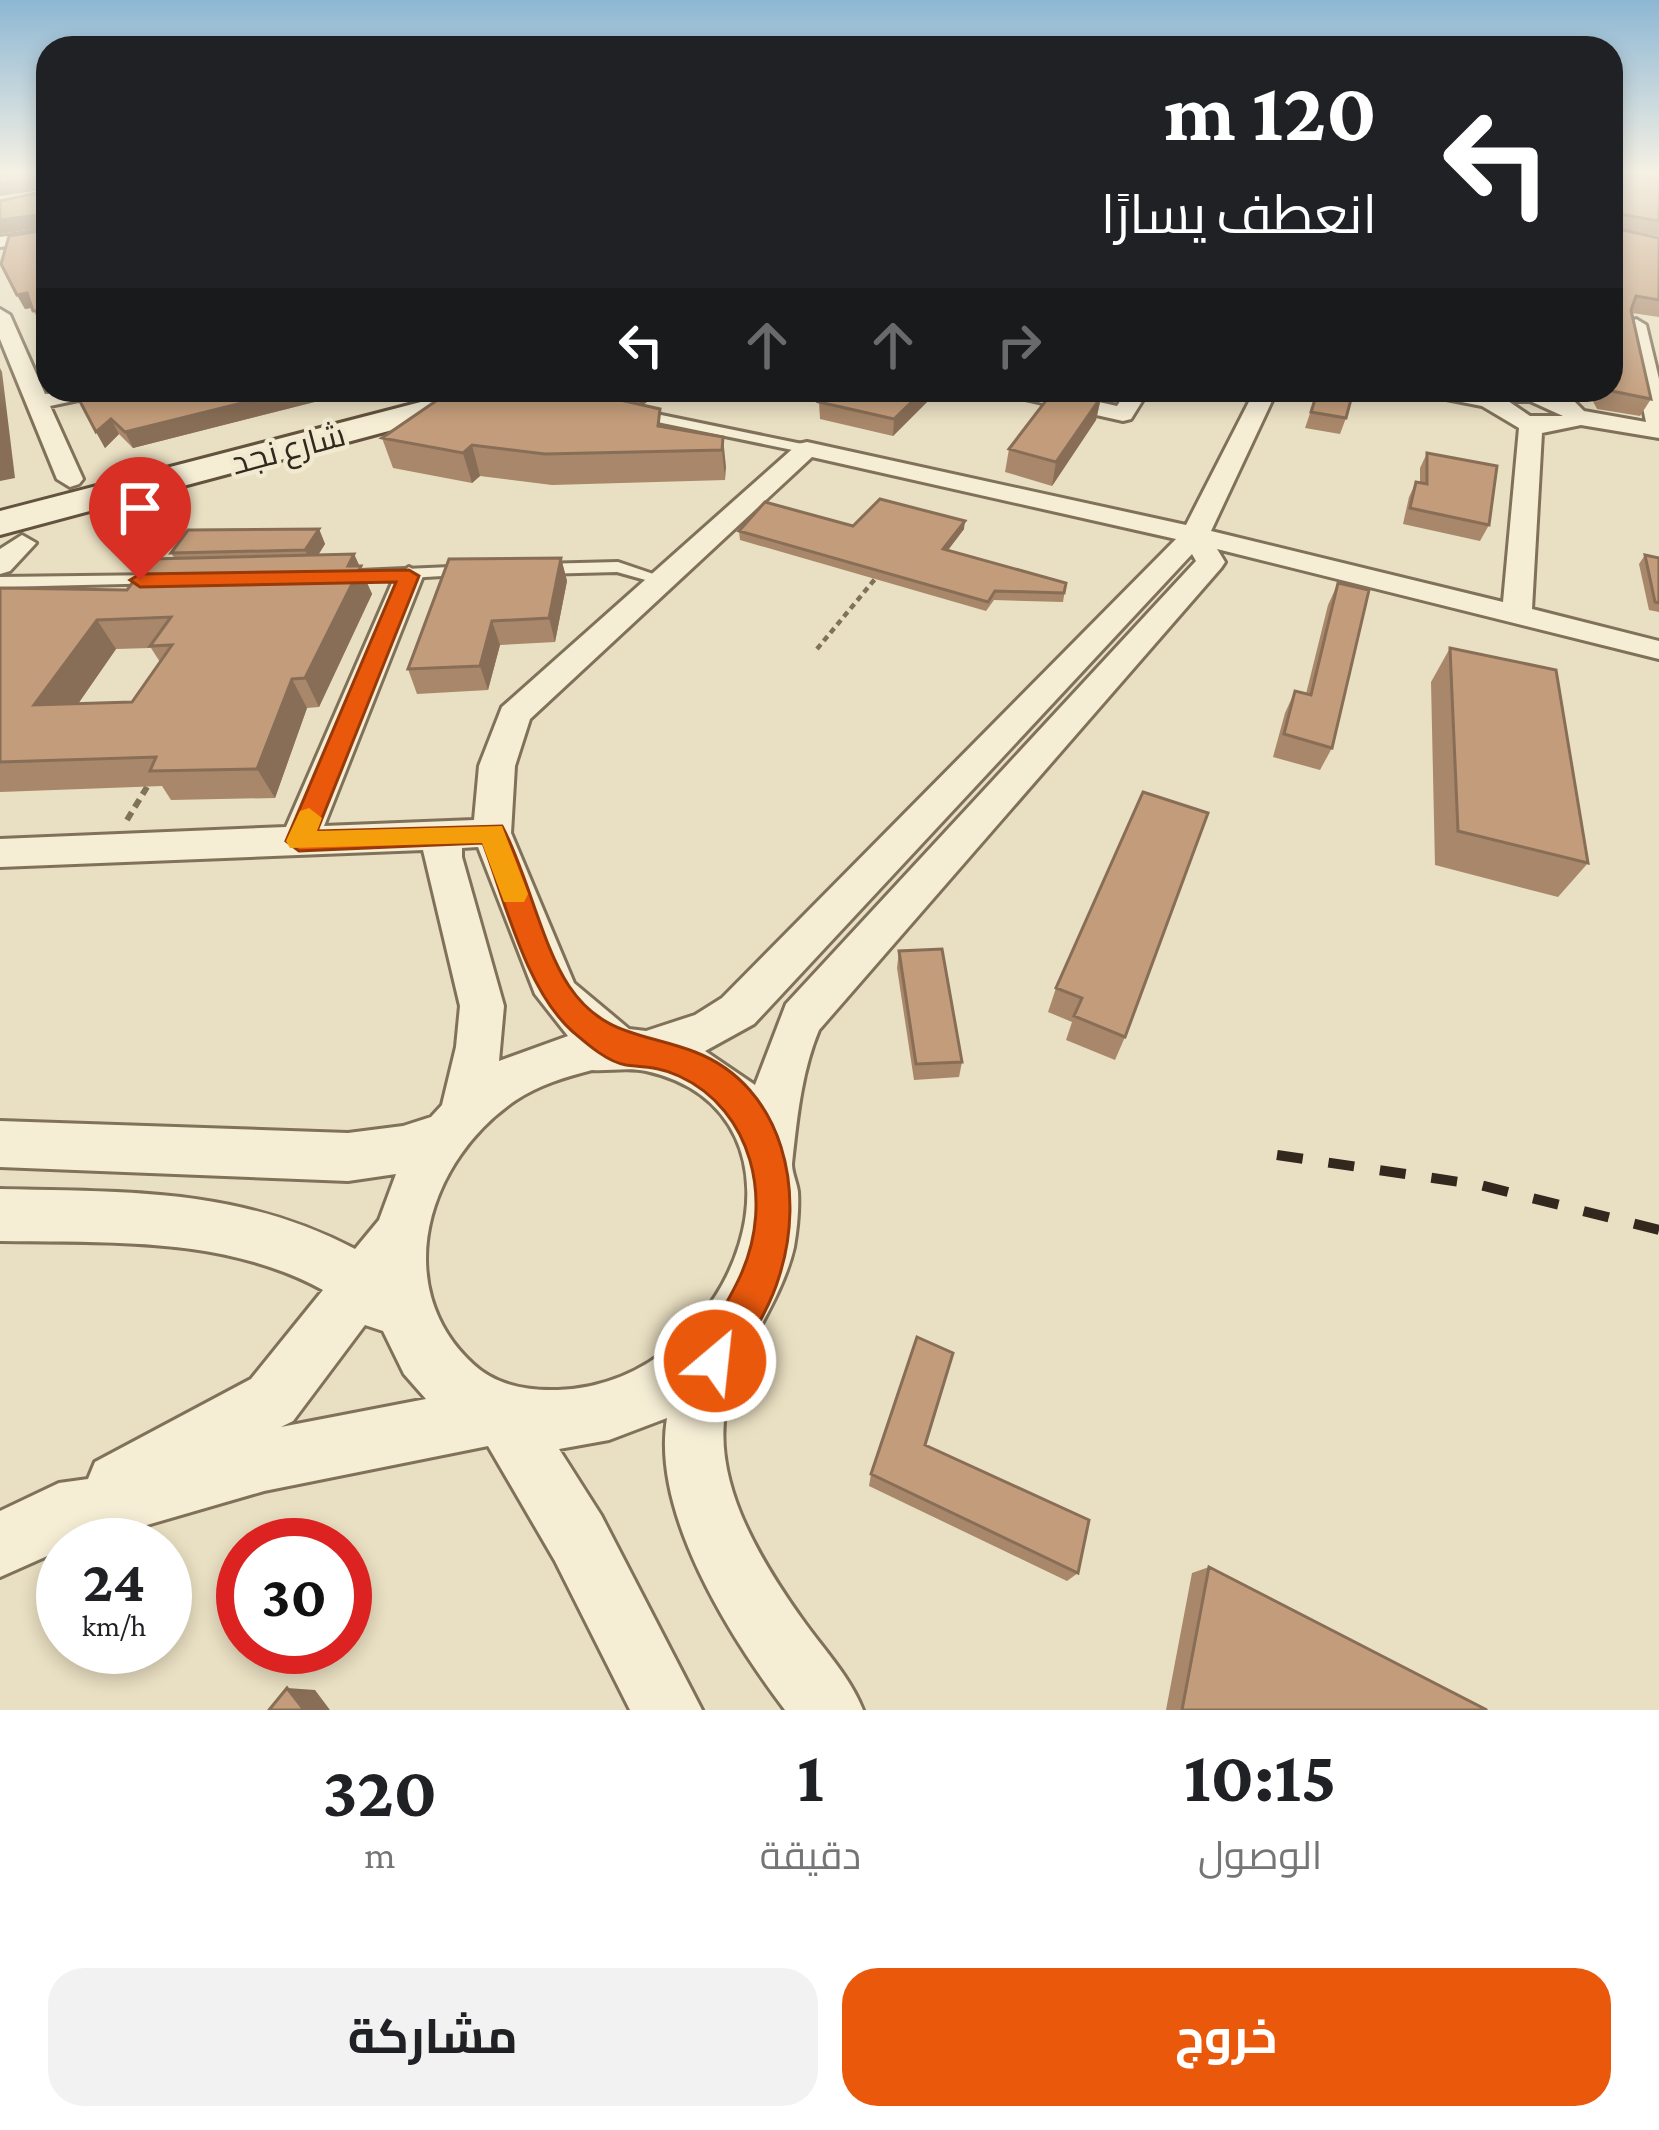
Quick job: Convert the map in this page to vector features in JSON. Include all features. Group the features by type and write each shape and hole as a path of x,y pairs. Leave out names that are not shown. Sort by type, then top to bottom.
{"street":[{"path":"0,315 36,399"},
{"path":"1494,402 1504,414 1531,423 1561,426 1577,418 1659,429 1648,326"},
{"path":"37,402 70,479"},
{"name":"شارع نجد","path":"0,498 379,402"},
{"name":"شارع نجد","path":"11,533 464,402"},
{"path":"1069,402 1123,414 1130,402"},
{"path":"1260,402 1195,535 738,1011 709,1030 634,1051 583,1022 556,994 492,833 497,766 514,715 807,449 1195,535 1659,650"},
{"path":"1559,402 1577,418"},
{"path":"1517,615 1531,423"},
{"path":"0,566 11,533"},
{"path":"828,1710 780,1650 740,1582 702,1491 696,1429 701,1390 760,1278 774,1223 772,1097 784,1055 802,1018 1211,562 1195,535"},
{"path":"299,841 409,576"},
{"path":"0,853 492,833"},
{"path":"0,1144 348,1157 403,1150 453,1126 479,1047 482,1006 442,857 444,835"},
{"path":"19,1535 272,1400 381,1263 413,1185 453,1126 487,1094 538,1065 592,1050 634,1051 689,1064 727,1089 755,1126 772,1171"},
{"path":"0,1215 240,1228 317,1255 381,1263"},
{"path":"381,1263 412,1337 433,1369 464,1396 502,1414 578,1538 667,1710"},
{"path":"19,1535 264,1461 502,1414 562,1421 626,1407 684,1376 730,1331"}],"lane":[{"path":"627,412 807,449"},
{"path":"526,570 618,567 660,579"},
{"path":"319,577 503,570"},
{"path":"0,582 185,580"}],"path":[{"path":"817,649 875,579"}],"building":[{"path":"5,251 36,251 36,311 27,293 17,295 1,264"},
{"path":"1623,251 1659,251 1659,300 1636,296 1631,310 1651,399 1623,393"},
{"path":"80,402 246,402 125,432 111,419 96,432"},
{"path":"434,402 629,402 660,409 658,426 723,437 722,450 545,454 472,445 463,453 382,438"},
{"path":"819,402 912,402 894,419"},
{"path":"1045,402 1098,402 1056,462 1009,449"},
{"path":"1314,402 1350,402 1346,418 1311,412"},
{"path":"1427,453 1497,466 1489,525 1410,508 1416,482 1427,484"},
{"path":"880,499 965,521 943,549 1066,583 1064,593 995,591 988,602 739,531 765,502 853,526"},
{"path":"319,529 305,550 171,553 188,530"},
{"path":"354,554 348,566 361,566 305,678 292,679 257,769 150,771 156,757 0,762 0,588 127,590 150,559","holes":["171,617 150,646 172,645 132,702 34,705 97,620"]},
{"path":"1645,555 1659,558 1659,603 1655,602"},
{"path":"561,558 549,618 492,621 480,666 408,669 449,559"},
{"path":"1338,583 1369,590 1332,748 1284,734 1295,691 1311,695"},
{"path":"1450,648 1556,670 1588,863 1458,831"},
{"path":"1143,792 1208,813 1125,1037 1074,1016 1082,998 1056,988"},
{"path":"942,949 962,1062 916,1064 899,951"},
{"path":"917,1337 953,1353 925,1445 1089,1520 1078,1573 871,1474"},
{"path":"1209,1567 1487,1710 1182,1710"},
{"path":"287,1688 304,1710 269,1710"}],"railway":[{"path":"1277,1155 1480,1185 1659,1230"}],"slow traffic":[{"path":"309,818 299,841 492,833 514,894"}],"route":[{"path":"140,580 409,576 299,841 492,833 556,994 583,1022 623,1051 645,1051 689,1064 727,1089 755,1126 772,1171 774,1223 760,1278 715,1361"}]}
